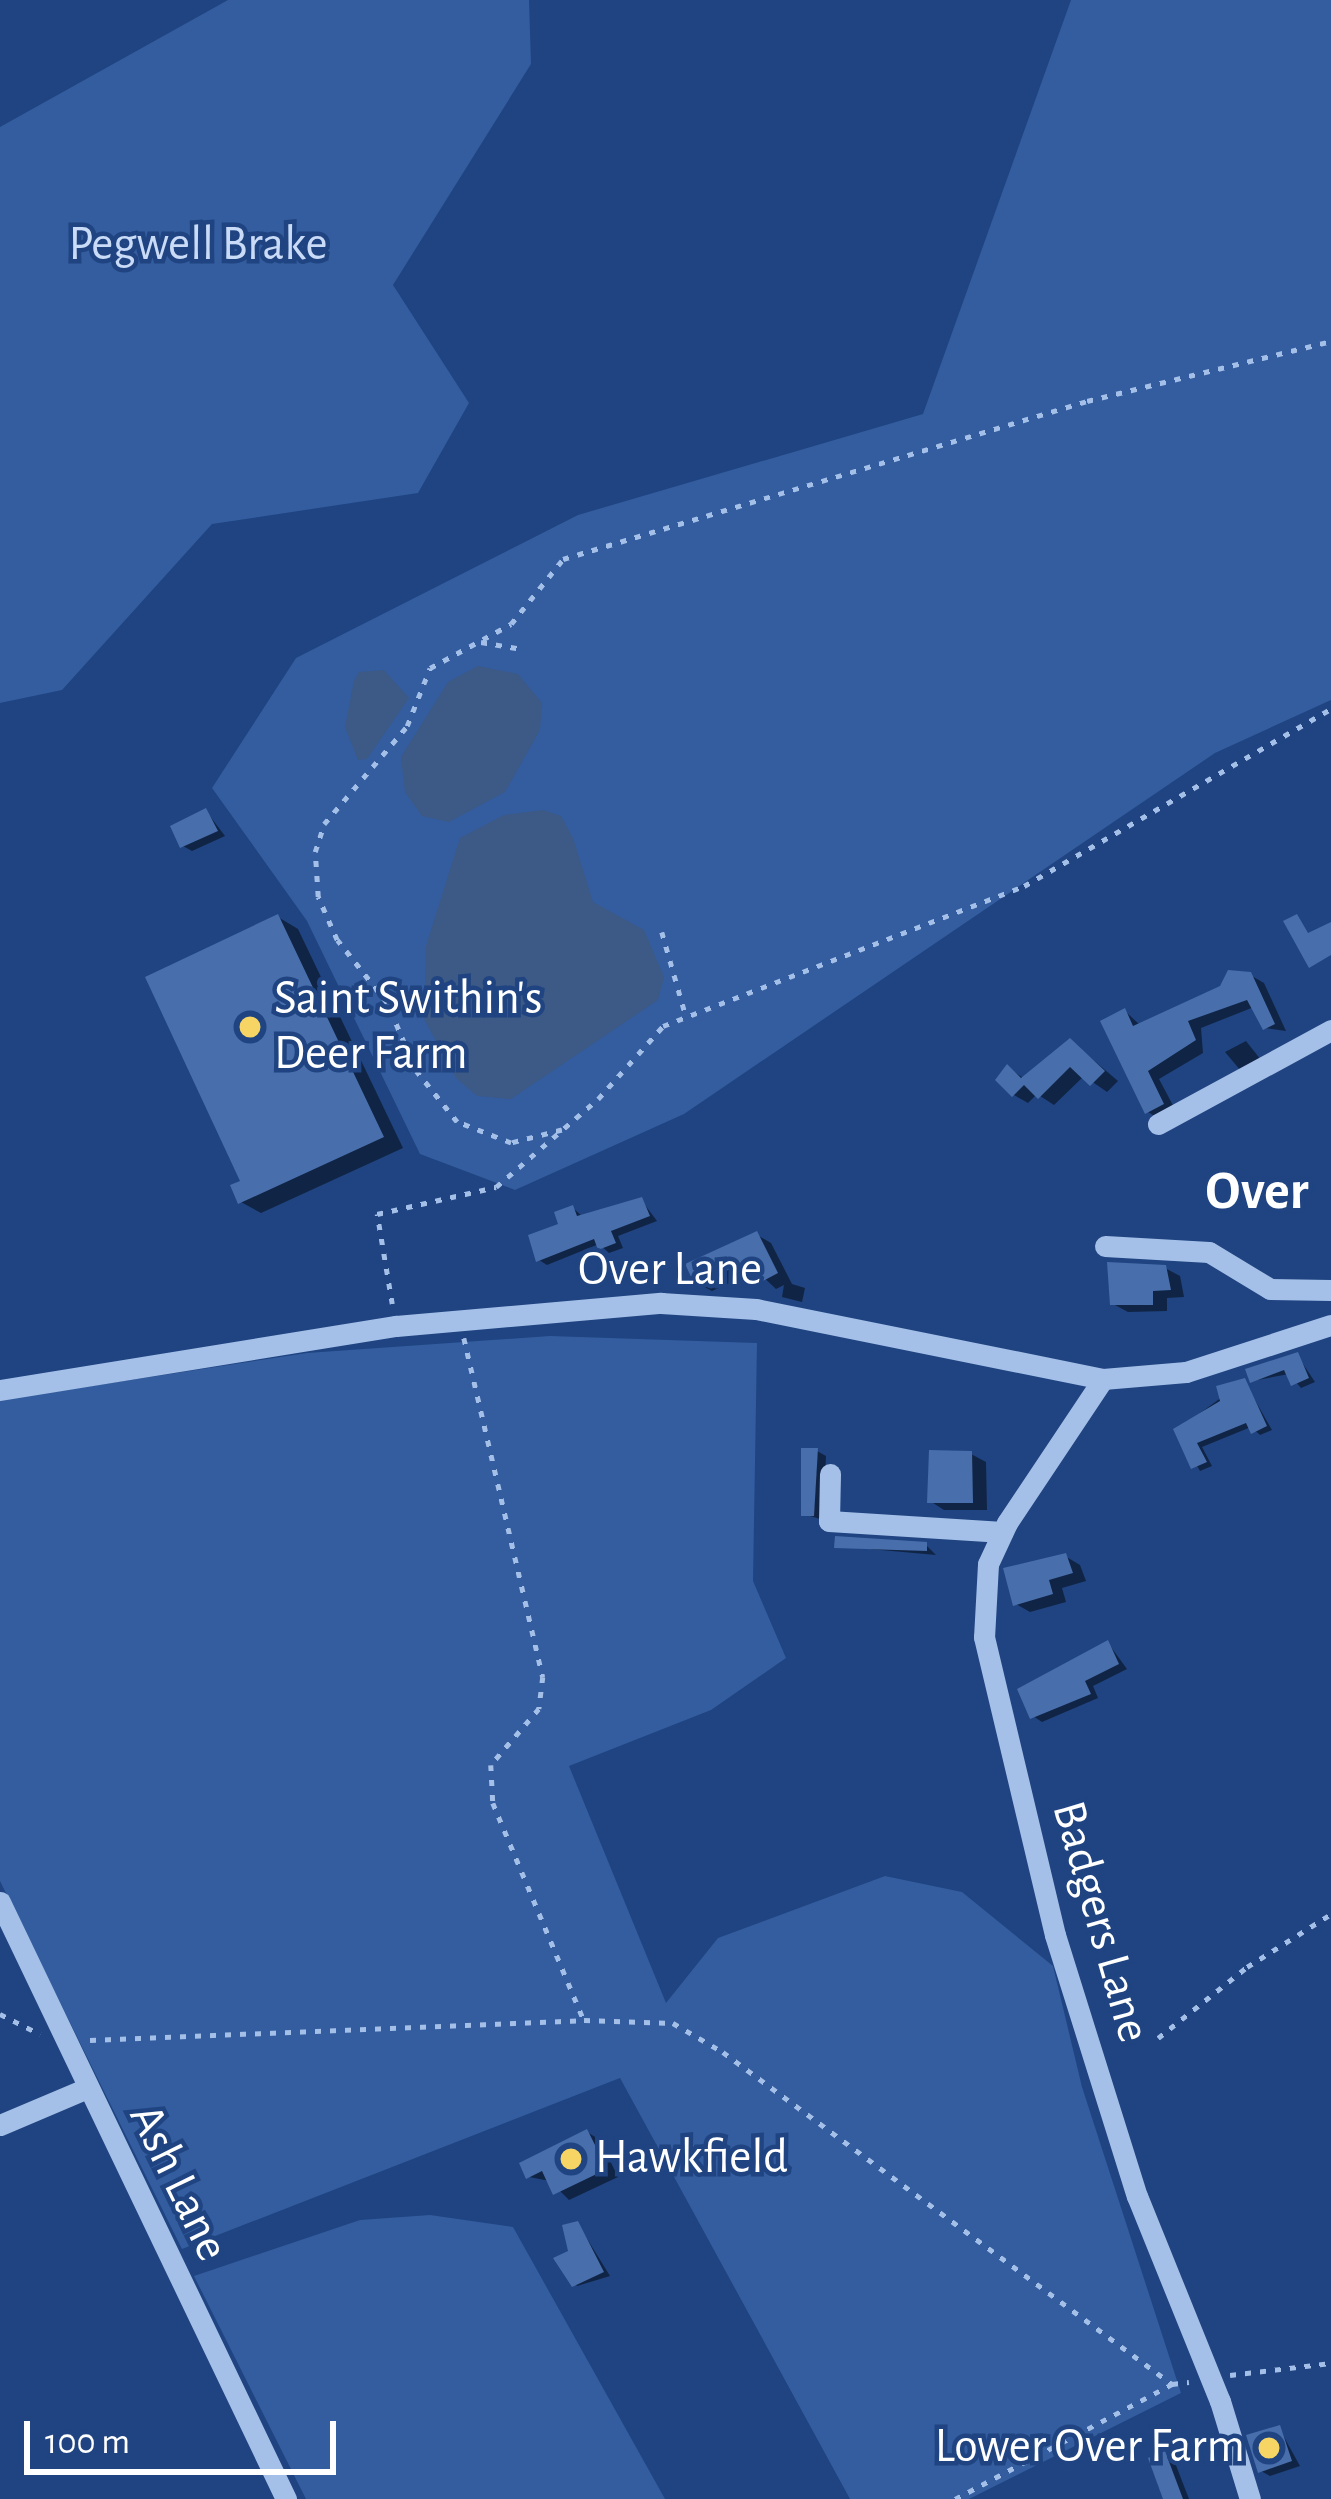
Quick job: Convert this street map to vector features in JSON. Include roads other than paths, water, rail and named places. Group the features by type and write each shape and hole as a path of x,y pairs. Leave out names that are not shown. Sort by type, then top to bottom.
{"street":[{"path":"1158,1124 1331,1030"},
{"path":"1105,1246 1209,1252 1270,1289 1331,1290"},
{"name":"Over Lane","path":"0,1390 396,1326 661,1303 756,1309 1103,1379 1186,1372 1331,1325"},
{"name":"Badgers Lane","path":"1103,1379 1003,1532 988,1564 984,1637 1039,1870 1137,2196 1212,2380 1250,2499"},
{"path":"830,1474 829,1522 1003,1532"},
{"name":"Ash Lane","path":"0,1902 85,2090 286,2499"},
{"path":"0,2125 85,2090"}],"place":[{"name":"Saint Swithin's Deer Farm","path":"250,1027"},
{"name":"Hawkfield","path":"571,2159"},
{"name":"Lower Over Farm","path":"1269,2448"}],"district":[{"name":"Over","path":"1257,1192"}],"park label":[{"name":"Pegwell Brake","path":"198,246"}]}
